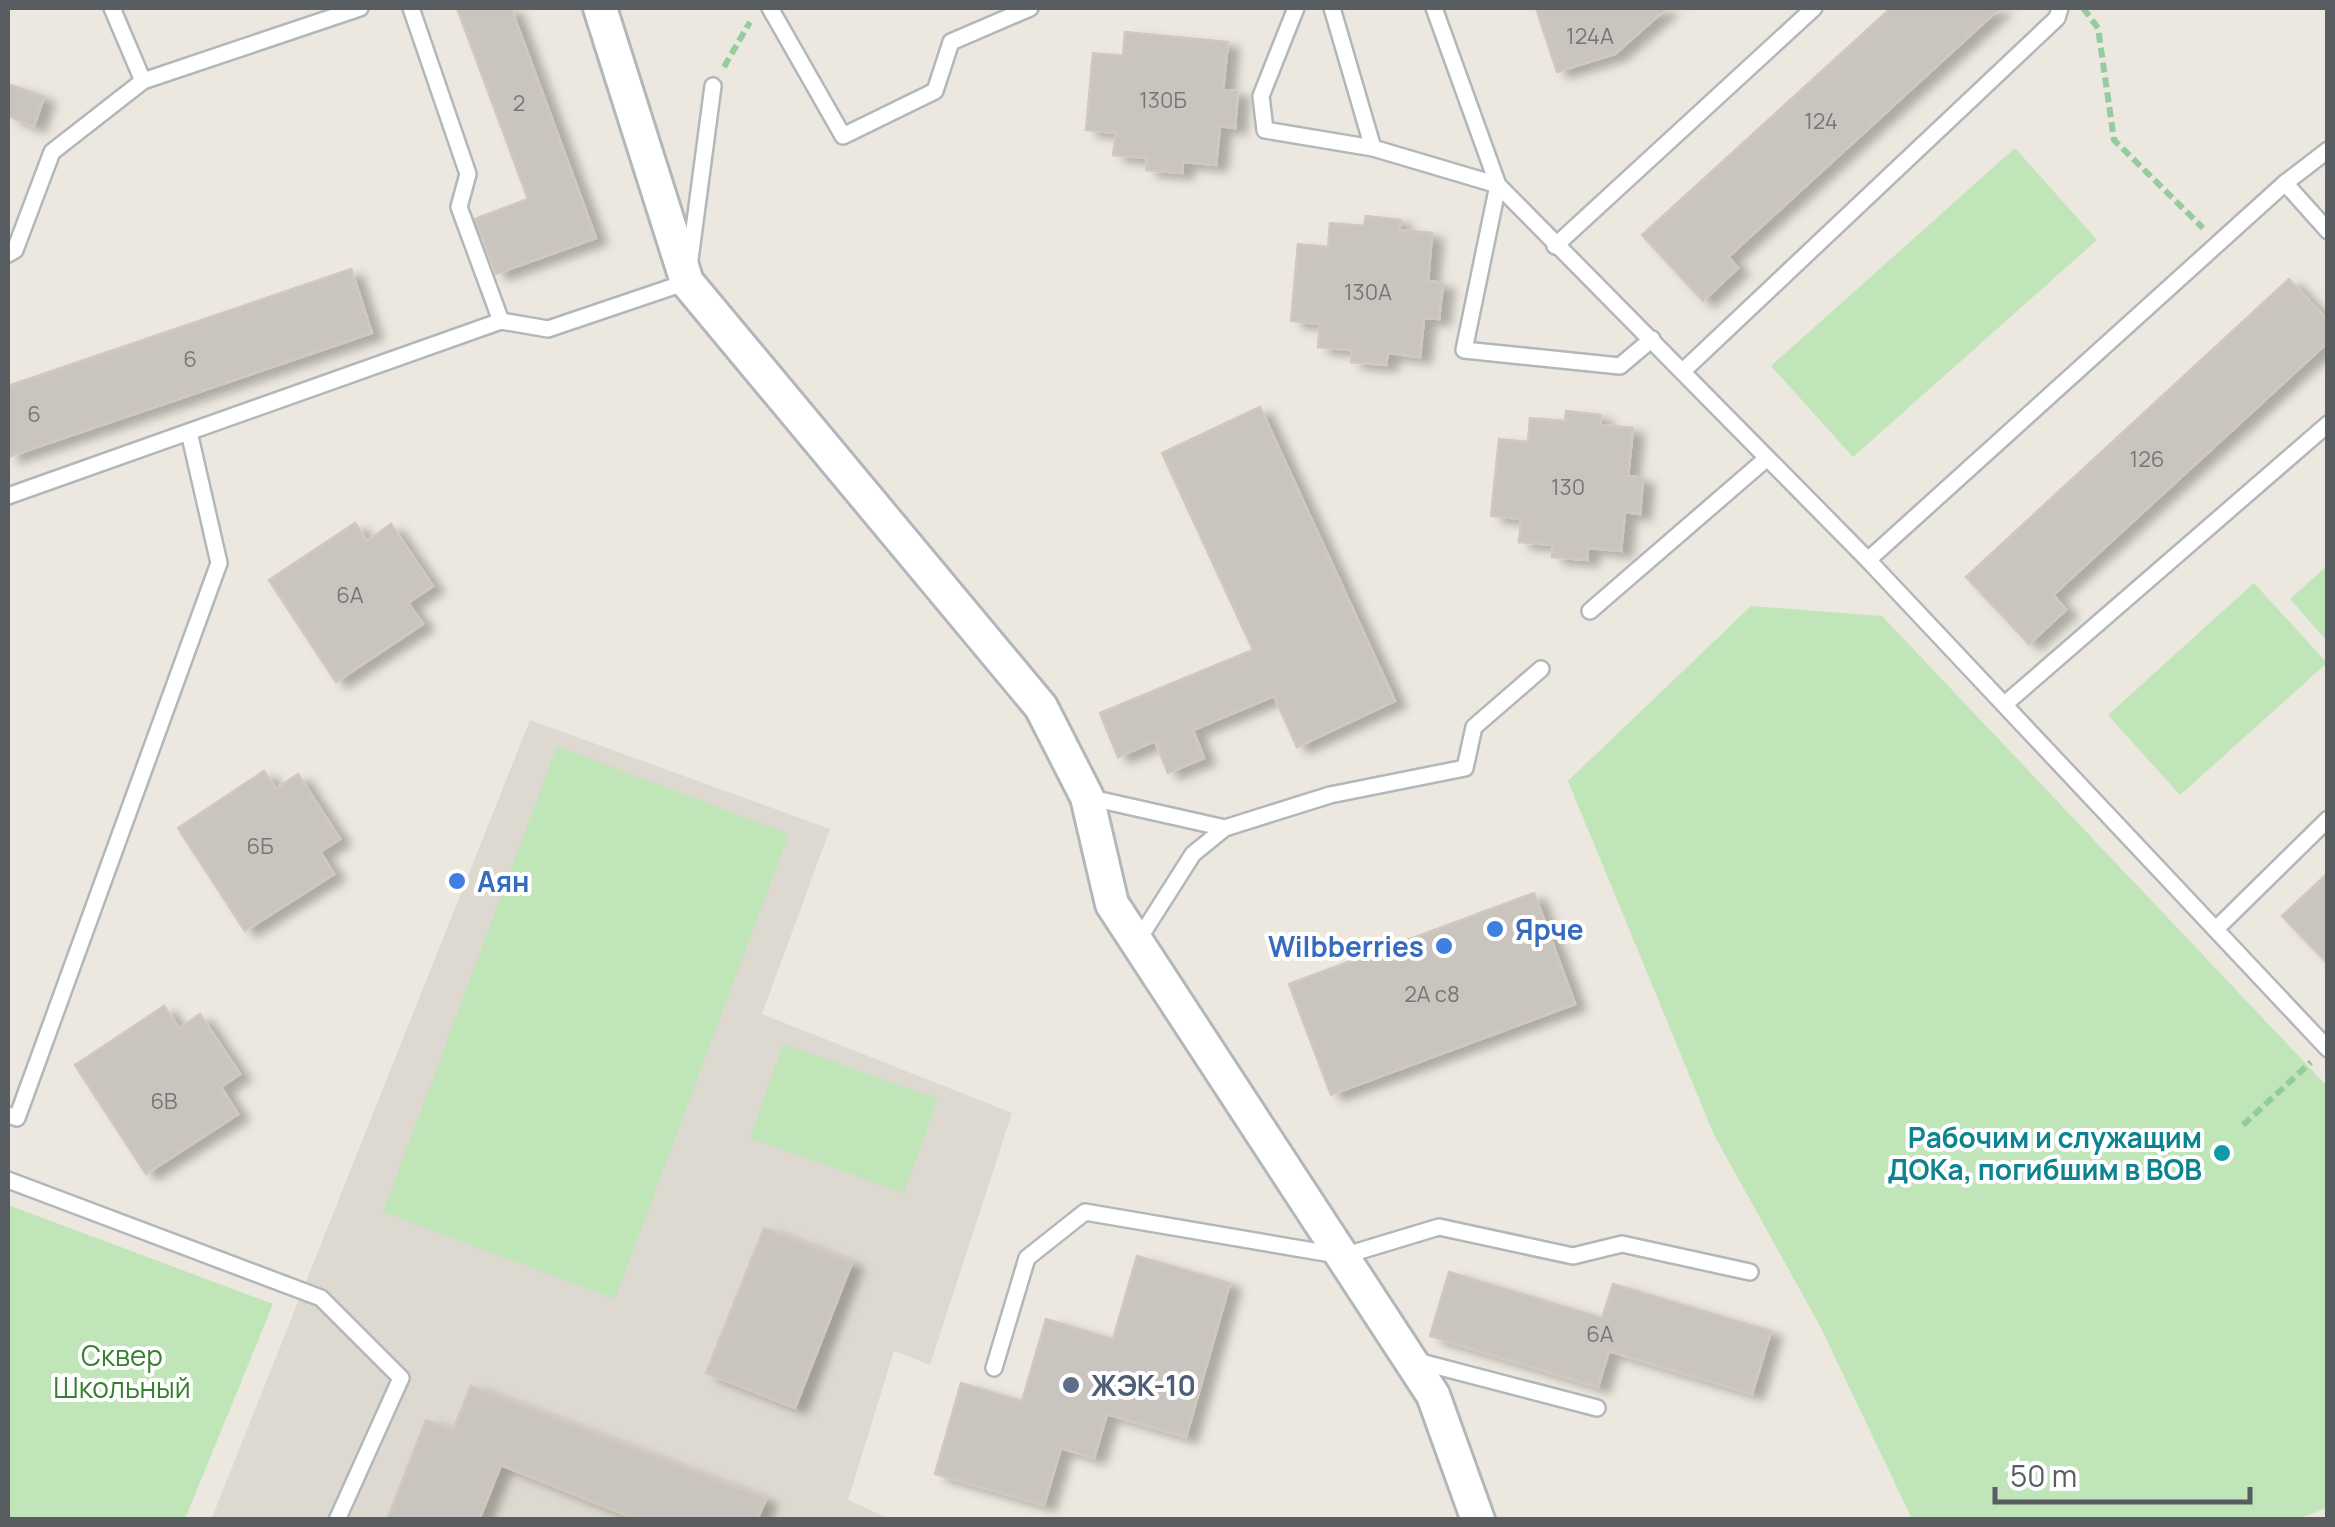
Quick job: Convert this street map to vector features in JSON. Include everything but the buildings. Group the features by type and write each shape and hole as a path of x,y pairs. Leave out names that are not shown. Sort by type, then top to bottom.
{"street":[{"path":"600,8 687,282 1041,707 1087,798 1112,904 1432,1395 1478,1520"}],"lane":[{"path":"112,8 143,81"},
{"path":"8,254 15,250 52,152 143,81 360,8"},
{"path":"411,8 468,174 459,207 502,321"},
{"path":"770,8 843,136 936,91 951,42 1030,8"},
{"path":"1296,8 1261,96 1264,130 1373,148 1498,185"},
{"path":"1332,8 1373,148"},
{"path":"1434,8 1498,185 1868,560 2327,1048"},
{"path":"1555,246 1814,8"},
{"path":"1683,371 2043,32 2057,18 2060,8"},
{"path":"8,496 502,321 548,328 687,282 713,86"},
{"path":"1868,560 2284,183 2328,150"},
{"path":"2284,183 2328,231"},
{"path":"1498,185 1464,350 1620,366 1652,338"},
{"path":"2005,704 2328,424"},
{"path":"8,1114 17,1118 219,563 188,432"},
{"path":"1590,612 1766,459"},
{"path":"1137,942 1193,854 1225,828 1330,795 1465,768 1474,727 1541,669"},
{"path":"1087,798 1225,828"},
{"path":"2216,928 2328,818"},
{"path":"8,1180 322,1298 401,1378 337,1520"},
{"path":"994,1368 1027,1258 1085,1212 1343,1256 1439,1228 1572,1256 1622,1244 1750,1272"},
{"path":"1411,1360 1597,1408"}],"path":[{"path":"713,86 758,8"},
{"path":"2082,8 2098,28 2114,140 2218,244"},
{"path":"2243,1125 2327,1048"}],"shaded area":[{"path":"530,720 830,829 762,1014 1012,1113 930,1365 894,1351 848,1500 890,1519 211,1520"}],"green space":[{"path":"2015,148 2097,240 1853,457 1771,366"},
{"path":"2327,566 2327,641 2290,599"},
{"path":"2254,583 2327,663 2180,795 2108,715"},
{"path":"1751,606 1882,616 2327,1086 2327,1508 2295,1520 1912,1519 1820,1326 1714,1135 1568,781"},
{"path":"557,746 789,834 615,1299 383,1212"},
{"path":"783,1044 938,1099 904,1193 750,1138"},
{"name":"Сквер Школьный","path":"8,1205 273,1304 185,1519 8,1519"}],"place":[{"name":"Аян","path":"457,881"},
{"name":"Ярче","path":"1495,929"},
{"name":"Wilbberries","path":"1444,946"},
{"name":"Рабочим и служащим ДОКа, погибшим в ВОВ","path":"2222,1153"},
{"name":"ЖЭК-10","path":"1071,1385"}]}
